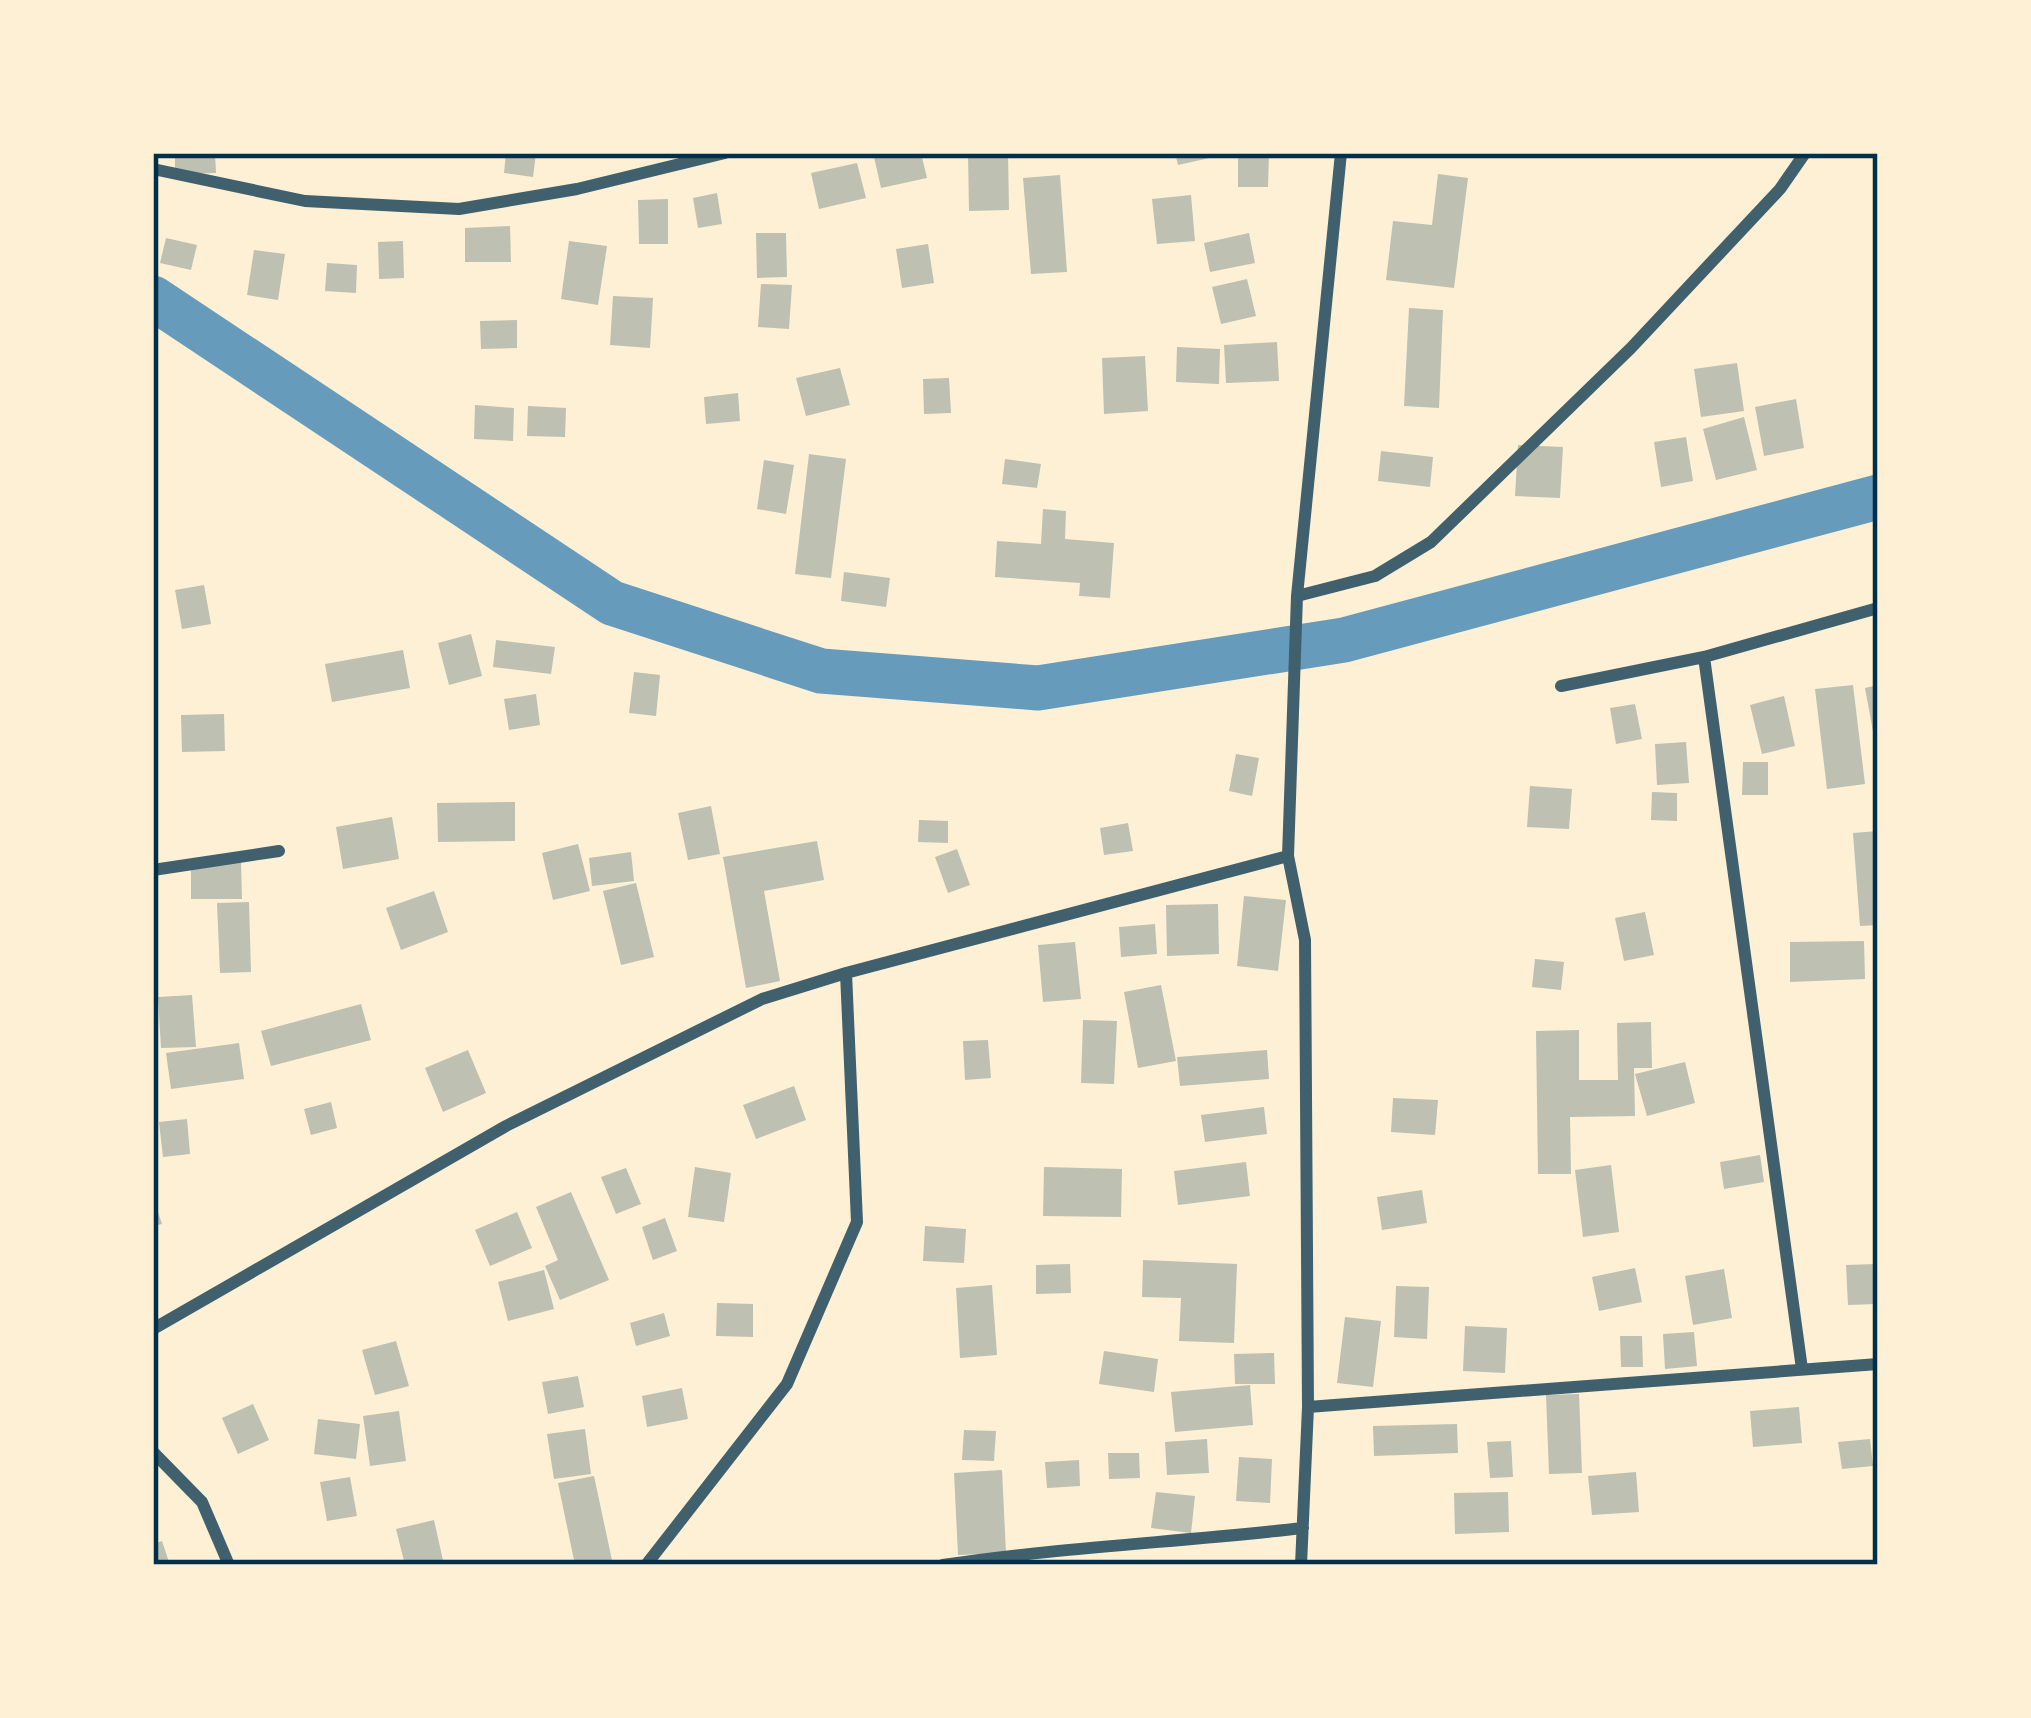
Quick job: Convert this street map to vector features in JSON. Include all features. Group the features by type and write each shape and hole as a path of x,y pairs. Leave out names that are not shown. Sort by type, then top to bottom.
{"street":[{"path":"153,169 305,201 459,209 577,189 725,153"},
{"path":"1301,1565 1309,1407 1305,940 1288,856 1297,596 1341,153"},
{"path":"1297,596 1375,576 1431,542 1630,348 1780,189 1805,153"},
{"path":"1561,686 1704,658 1878,608"},
{"path":"1704,658 1802,1369"},
{"path":"153,869 279,851"},
{"path":"153,1329 506,1126 762,999 1288,856"},
{"path":"646,1565 787,1384 857,1222 846,973"},
{"path":"1309,1407 1878,1364"},
{"path":"153,1452 202,1502 230,1565"},
{"path":"943,1565 1020,1553 1303,1528"}],"building":[{"path":"175,153 215,153 216,173 175,174"},
{"path":"506,153 536,153 533,177 504,173"},
{"path":"921,153 927,178 881,188 874,157"},
{"path":"968,153 1008,153 1009,210 969,211"},
{"path":"1175,153 1213,153 1214,157 1178,165"},
{"path":"1238,153 1269,153 1268,187 1238,187"},
{"path":"857,163 866,198 819,209 811,173"},
{"path":"1438,174 1468,178 1454,288 1386,280 1393,221 1432,225"},
{"path":"1060,175 1067,272 1031,274 1023,178"},
{"path":"717,193 722,224 698,228 693,198"},
{"path":"1191,195 1195,241 1157,244 1152,199"},
{"path":"668,199 668,244 639,244 638,200"},
{"path":"510,226 511,262 465,262 465,228"},
{"path":"756,233 786,233 787,277 757,278"},
{"path":"1249,233 1255,263 1210,272 1204,243"},
{"path":"166,238 197,245 191,270 160,263"},
{"path":"403,241 404,278 379,279 378,242"},
{"path":"569,241 607,246 598,305 561,299"},
{"path":"928,244 934,283 902,288 896,249"},
{"path":"254,250 285,254 278,300 247,295"},
{"path":"327,263 357,265 356,293 325,291"},
{"path":"1247,279 1256,316 1221,324 1212,287"},
{"path":"761,284 792,285 789,329 758,327"},
{"path":"613,296 653,298 650,348 610,345"},
{"path":"1409,308 1443,310 1439,408 1404,406"},
{"path":"517,320 517,348 481,349 480,321"},
{"path":"1277,342 1279,381 1226,383 1224,345"},
{"path":"1177,347 1220,349 1219,384 1176,382"},
{"path":"1145,356 1148,411 1104,414 1102,358"},
{"path":"1737,363 1744,411 1701,417 1694,369"},
{"path":"840,368 850,405 806,416 796,378"},
{"path":"949,378 951,413 924,414 923,379"},
{"path":"738,393 740,421 706,424 704,397"},
{"path":"1796,399 1804,448 1764,456 1755,407"},
{"path":"475,405 514,408 513,441 474,439"},
{"path":"528,406 566,408 565,437 527,436"},
{"path":"1744,417 1757,470 1716,480 1703,429"},
{"path":"1686,437 1693,481 1661,487 1654,442"},
{"path":"1518,445 1563,447 1560,498 1515,496"},
{"path":"1381,451 1433,457 1430,487 1378,481"},
{"path":"809,454 846,459 831,578 795,574"},
{"path":"1005,459 1041,464 1037,488 1002,484"},
{"path":"764,460 794,465 786,514 757,509"},
{"path":"1043,509 1066,511 1065,539 1114,543 1110,598 1079,596 1080,583 995,577 997,541 1041,544"},
{"path":"844,572 890,578 886,607 841,601"},
{"path":"204,585 211,624 182,629 175,590"},
{"path":"471,634 482,676 449,685 438,643"},
{"path":"496,640 555,647 551,674 493,667"},
{"path":"403,650 410,688 332,702 325,664"},
{"path":"634,672 660,675 656,716 629,713"},
{"path":"1853,685 1865,784 1827,789 1815,689"},
{"path":"1878,685 1878,748 1876,748 1865,688"},
{"path":"536,694 540,725 509,730 504,699"},
{"path":"1784,696 1795,746 1762,754 1750,705"},
{"path":"1635,704 1642,739 1616,744 1610,708"},
{"path":"224,714 225,751 182,752 181,715"},
{"path":"1686,742 1689,783 1657,785 1655,744"},
{"path":"1236,754 1259,758 1252,796 1229,791"},
{"path":"1743,762 1768,762 1768,795 1742,795"},
{"path":"1530,786 1572,789 1569,829 1527,827"},
{"path":"1652,792 1677,793 1677,821 1651,820"},
{"path":"515,802 515,841 438,842 437,803"},
{"path":"711,806 720,854 688,860 678,813"},
{"path":"392,817 399,859 343,869 336,827"},
{"path":"919,820 948,821 948,843 918,842"},
{"path":"1128,823 1133,851 1104,855 1100,828"},
{"path":"1878,831 1878,925 1860,926 1853,833"},
{"path":"817,841 824,880 764,891 780,981 746,988 723,857"},
{"path":"578,844 590,891 553,900 542,853"},
{"path":"957,849 970,885 948,893 935,857"},
{"path":"631,852 634,881 592,886 589,858"},
{"path":"241,861 242,899 191,899 191,862"},
{"path":"636,883 654,957 621,965 603,891"},
{"path":"434,891 448,932 401,950 386,908"},
{"path":"1244,896 1286,900 1278,971 1237,966"},
{"path":"249,902 251,972 220,973 217,903"},
{"path":"1218,904 1219,954 1167,956 1166,905"},
{"path":"1645,912 1654,955 1624,961 1615,918"},
{"path":"1155,924 1157,954 1121,957 1119,927"},
{"path":"1864,941 1865,979 1790,982 1790,942"},
{"path":"1075,942 1081,999 1043,1002 1038,945"},
{"path":"1535,959 1564,962 1561,990 1532,987"},
{"path":"1161,985 1176,1061 1138,1068 1124,992"},
{"path":"192,995 196,1047 161,1048 158,997"},
{"path":"361,1004 371,1040 271,1066 261,1031"},
{"path":"1083,1020 1117,1021 1114,1084 1081,1083"},
{"path":"1651,1022 1652,1068 1634,1068 1635,1116 1570,1117 1571,1174 1538,1174 1536,1031 1579,1030 1579,1080 1618,1080 1617,1023"},
{"path":"988,1040 991,1078 965,1080 963,1041"},
{"path":"239,1043 244,1079 171,1089 166,1053"},
{"path":"468,1050 486,1093 443,1112 425,1068"},
{"path":"1267,1050 1269,1079 1180,1086 1177,1057"},
{"path":"1685,1062 1695,1103 1647,1116 1635,1074"},
{"path":"794,1086 806,1120 756,1139 743,1105"},
{"path":"1393,1098 1438,1100 1435,1135 1391,1132"},
{"path":"331,1102 337,1128 311,1135 304,1109"},
{"path":"1264,1107 1267,1134 1205,1142 1201,1115"},
{"path":"187,1119 190,1154 163,1157 159,1122"},
{"path":"1760,1155 1764,1182 1724,1189 1720,1162"},
{"path":"1246,1162 1250,1196 1178,1205 1174,1171"},
{"path":"1611,1165 1619,1232 1583,1237 1575,1170"},
{"path":"695,1167 731,1173 724,1222 688,1217"},
{"path":"1044,1167 1122,1169 1121,1217 1043,1216"},
{"path":"626,1168 641,1204 616,1214 601,1177"},
{"path":"1422,1190 1427,1223 1382,1230 1377,1197"},
{"path":"571,1192 609,1280 560,1300 545,1266 558,1260 536,1207"},
{"path":"153,1197 162,1224 153,1226"},
{"path":"517,1212 532,1248 490,1266 475,1230"},
{"path":"665,1218 677,1251 653,1260 642,1227"},
{"path":"925,1226 966,1229 964,1263 923,1261"},
{"path":"1143,1260 1237,1264 1234,1343 1179,1341 1181,1298 1142,1297"},
{"path":"1070,1264 1071,1293 1036,1294 1036,1265"},
{"path":"1876,1264 1877,1304 1848,1305 1846,1265"},
{"path":"1635,1268 1642,1302 1599,1311 1592,1277"},
{"path":"1724,1269 1732,1318 1693,1325 1685,1276"},
{"path":"544,1270 554,1309 508,1321 498,1282"},
{"path":"992,1285 997,1355 960,1358 956,1288"},
{"path":"1396,1286 1429,1287 1427,1339 1394,1337"},
{"path":"717,1303 753,1304 753,1337 716,1336"},
{"path":"664,1313 670,1336 636,1346 630,1323"},
{"path":"1345,1317 1381,1321 1373,1387 1337,1383"},
{"path":"1465,1326 1507,1328 1505,1373 1463,1371"},
{"path":"1694,1332 1697,1366 1665,1369 1663,1334"},
{"path":"1620,1336 1642,1336 1643,1367 1621,1367"},
{"path":"396,1341 409,1386 375,1395 362,1350"},
{"path":"1104,1351 1158,1359 1154,1392 1099,1384"},
{"path":"1274,1353 1275,1384 1235,1384 1234,1354"},
{"path":"578,1376 584,1407 548,1414 542,1382"},
{"path":"1250,1385 1253,1425 1175,1432 1171,1392"},
{"path":"682,1388 688,1419 647,1427 642,1396"},
{"path":"1579,1394 1582,1473 1549,1474 1546,1395"},
{"path":"253,1404 269,1440 238,1454 222,1418"},
{"path":"1799,1407 1802,1443 1753,1447 1750,1411"},
{"path":"399,1411 406,1461 370,1466 363,1416"},
{"path":"318,1419 360,1424 356,1459 314,1454"},
{"path":"1457,1424 1458,1453 1374,1456 1373,1426"},
{"path":"585,1429 591,1474 554,1479 547,1434"},
{"path":"964,1430 996,1431 994,1461 962,1460"},
{"path":"1207,1439 1209,1473 1167,1475 1165,1442"},
{"path":"1870,1439 1873,1466 1842,1469 1838,1442"},
{"path":"1511,1441 1513,1477 1490,1478 1487,1442"},
{"path":"1108,1453 1139,1453 1140,1478 1109,1479"},
{"path":"1239,1457 1272,1459 1270,1503 1236,1501"},
{"path":"1079,1460 1080,1486 1047,1488 1045,1462"},
{"path":"1002,1470 1006,1553 958,1555 954,1473"},
{"path":"1636,1472 1639,1512 1592,1515 1588,1476"},
{"path":"594,1476 613,1565 575,1565 558,1483"},
{"path":"350,1477 357,1516 327,1521 320,1482"},
{"path":"1156,1492 1195,1496 1191,1533 1151,1528"},
{"path":"1508,1492 1509,1532 1455,1534 1454,1493"},
{"path":"434,1520 444,1565 405,1565 396,1529"},
{"path":"162,1541 170,1565 153,1565 153,1544"}],"waterway":[{"path":"153,298 612,603 821,671 1038,688 1344,640 1878,497"}]}
